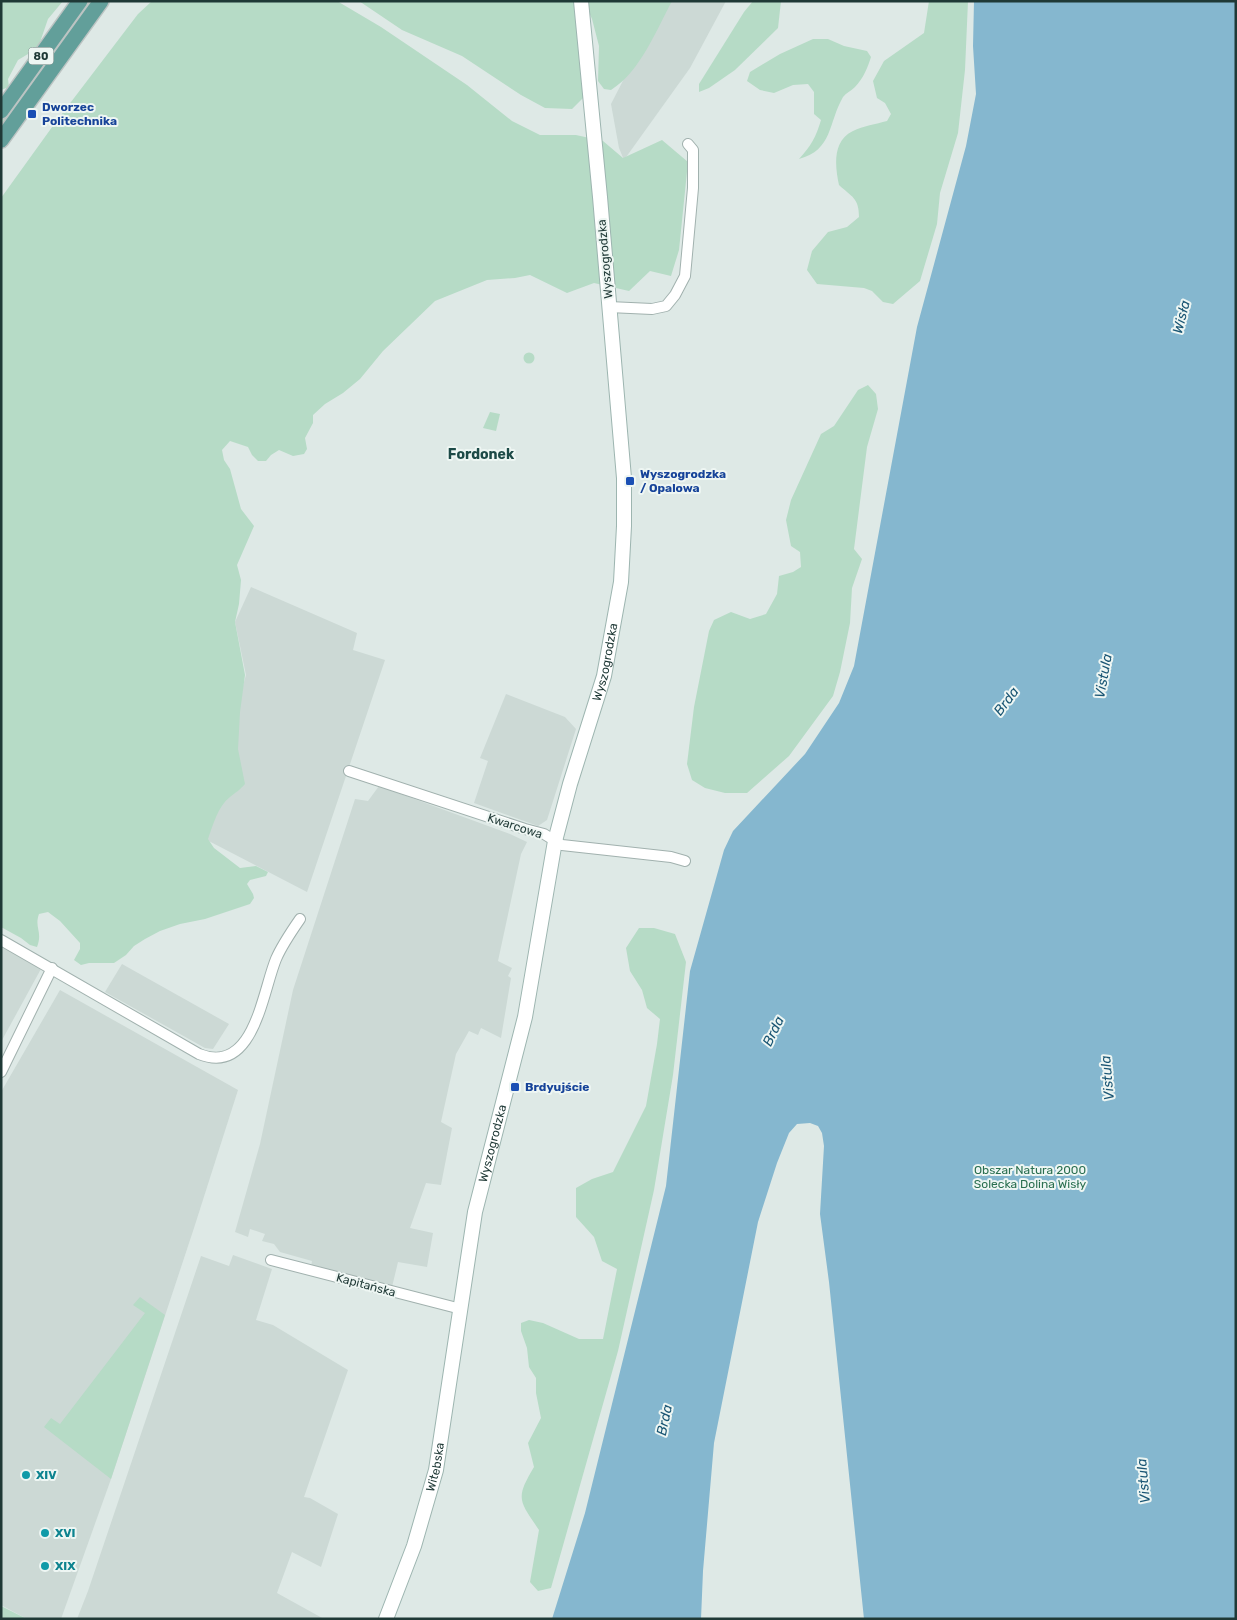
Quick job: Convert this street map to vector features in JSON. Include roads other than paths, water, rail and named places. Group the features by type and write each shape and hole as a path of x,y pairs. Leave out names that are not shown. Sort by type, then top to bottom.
{"main road":[{"name":"80","path":"1,111 80,1"},
{"name":"80","path":"1,140 101,1"}],"street":[{"name":"Wyszogrodzka","path":"461,1309 475,1212 525,1017 555,841 570,784 604,676 621,582 624,478 581,1"},
{"path":"609,307 652,309 666,306 675,295 685,276 693,188 693,150 688,144"},
{"name":"Kwarcowa","path":"350,774 544,834 562,845 671,857 685,861"},
{"path":"1,940 199,1054 208,1058 217,1058 234,1052 250,1034 275,960 284,942 300,919"},
{"path":"1,1072 52,968"},
{"name":"Kapitańska","path":"271,1260 461,1309"},
{"name":"Witebska","path":"386,1619 414,1546 433,1483 461,1309"}],"water":[{"name":"Obszar Natura 2000 Solecka Dolina Wisły","path":"974,1 1236,1 1236,1619 864,1619 829,1282 820,1214 824,1146 822,1133 818,1126 810,1123 797,1124 789,1133 758,1222 714,1443 703,1571 701,1619 552,1619 585,1513 666,1186 690,971 724,850 733,831 805,754 839,703 854,666 917,327 966,146 976,94 973,46"}],"place":[{"name":"Dworzec Politechnika","path":"32,114"},
{"name":"Wyszogrodzka / Opalowa","path":"630,481"},
{"name":"Brdyujście","path":"515,1087"},
{"name":"XIV","path":"26,1475"},
{"name":"XVI","path":"45,1533"},
{"name":"XIX","path":"45,1566"}],"district":[{"name":"Fordonek","path":"481,454"}],"water label":[{"name":"Wisła","path":"1181,317"},
{"name":"Vistula","path":"1103,676"},
{"name":"Brda","path":"1006,701"},
{"name":"Brda","path":"773,1031"},
{"name":"Vistula","path":"1107,1078"},
{"name":"Brda","path":"664,1420"},
{"name":"Vistula","path":"1143,1481"}]}
